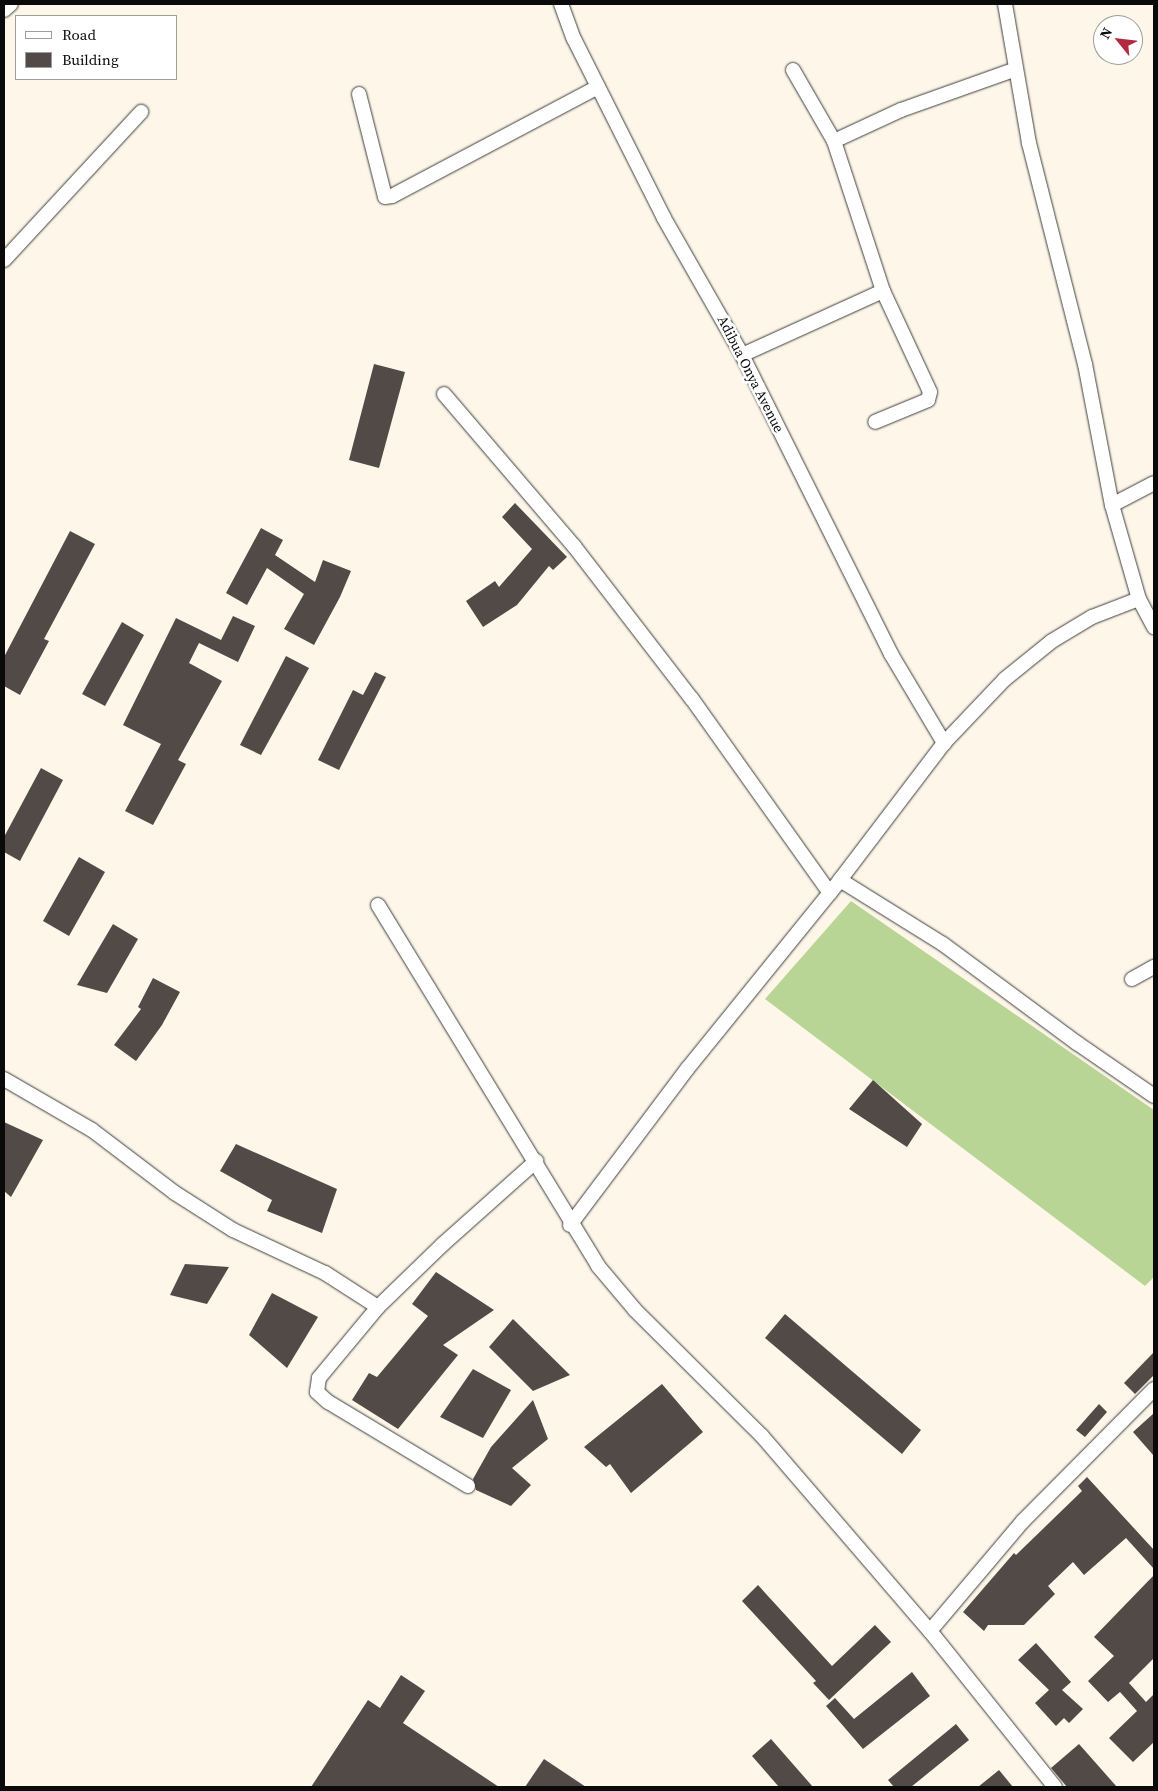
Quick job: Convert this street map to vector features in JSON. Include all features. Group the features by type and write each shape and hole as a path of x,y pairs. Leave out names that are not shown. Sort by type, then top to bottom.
{"street":[{"path":"4,10 11,4"},
{"name":"Adibua Onya Avenue","path":"561,4 574,40 664,218 742,355 891,654 918,704 944,743"},
{"path":"1005,4 1029,143 1084,364 1112,505 1139,599 1154,627"},
{"path":"834,141 901,110 1016,69"},
{"path":"793,70 834,141 883,291 930,392 928,400 875,422"},
{"path":"359,94 385,197 392,196 598,88"},
{"path":"5,255 141,112"},
{"path":"742,355 883,291"},
{"path":"444,394 574,546 680,684 830,893"},
{"path":"1112,505 1154,483"},
{"path":"570,1225 688,1068 830,893 944,743 1005,679 1052,641 1092,617 1139,599"},
{"path":"840,880 943,944 1077,1044 1154,1096"},
{"path":"378,905 536,1161 570,1225 598,1266 635,1310 762,1436 930,1631 1055,1787"},
{"path":"1132,979 1154,967"},
{"path":"4,1079 92,1130 175,1193 233,1230 325,1272 378,1306"},
{"path":"468,1486 328,1402 317,1392 319,1378 378,1306 443,1244 536,1161"},
{"path":"930,1631 1023,1521 1154,1389"}],"green space":[{"path":"851,901 1154,1110 1154,1277 1145,1286 765,999"}],"building":[{"path":"374,364 405,372 379,468 349,460"},
{"path":"515,503 567,557 553,570 549,566 517,605 483,627 466,601 495,581 499,587 532,549 502,517"},
{"path":"261,528 283,540 275,555 315,582 323,560 351,571 340,597 314,645 284,629 304,594 267,568 247,605 226,593"},
{"path":"70,531 95,544 44,639 49,641 20,695 4,686 4,657"},
{"path":"233,616 255,626 238,662 199,643 189,663 222,681 178,760 186,764 153,825 125,811 161,744 123,725 176,618 221,640"},
{"path":"122,622 144,635 105,706 82,694"},
{"path":"286,656 309,668 261,755 240,745"},
{"path":"375,672 386,677 339,770 318,760 353,690 363,695"},
{"path":"41,768 63,780 20,861 4,852 4,837"},
{"path":"79,857 105,872 69,936 43,921"},
{"path":"113,924 138,939 107,993 77,985"},
{"path":"153,978 180,992 162,1025 136,1061 114,1045 141,1009 138,1007"},
{"path":"873,1080 922,1124 907,1147 849,1109"},
{"path":"4,1122 43,1140 11,1197 4,1191"},
{"path":"236,1144 337,1189 322,1233 267,1211 272,1200 220,1171"},
{"path":"185,1264 229,1267 207,1304 170,1295"},
{"path":"436,1272 494,1310 443,1345 458,1355 398,1429 352,1400 369,1373 377,1377 428,1316 412,1304"},
{"path":"272,1293 318,1317 287,1368 249,1335"},
{"path":"785,1314 921,1430 902,1454 765,1338"},
{"path":"513,1319 570,1375 533,1391 489,1347"},
{"path":"1154,1352 1154,1375 1135,1394 1124,1383"},
{"path":"473,1369 511,1390 483,1438 440,1417"},
{"path":"662,1384 703,1432 631,1493 610,1464 606,1467 584,1447"},
{"path":"533,1400 548,1439 512,1468 531,1485 511,1506 476,1490 473,1479 491,1447"},
{"path":"1099,1404 1107,1412 1085,1437 1076,1430"},
{"path":"1154,1413 1154,1456 1133,1432"},
{"path":"1087,1477 1154,1550 1154,1569 1126,1538 1084,1575 1073,1562 1048,1586 1055,1594 1024,1625 988,1625 984,1631 963,1612 1014,1553 1016,1555 1082,1491 1078,1486"},
{"path":"1154,1575 1154,1658 1129,1683 1146,1702 1154,1694 1154,1742 1133,1762 1109,1738 1137,1711 1120,1692 1108,1702 1088,1681 1114,1656 1094,1637"},
{"path":"758,1585 832,1666 875,1625 891,1642 829,1700 813,1683 816,1681 742,1601"},
{"path":"1036,1643 1071,1682 1062,1690 1083,1709 1069,1723 1064,1718 1056,1726 1035,1703 1049,1690 1018,1660"},
{"path":"912,1672 930,1696 863,1749 826,1706 835,1698 854,1719"},
{"path":"401,1675 425,1691 403,1723 499,1787 311,1787 368,1700 380,1708"},
{"path":"956,1724 969,1740 911,1787 894,1787 888,1780"},
{"path":"771,1739 813,1787 779,1787 752,1756"},
{"path":"1079,1744 1117,1787 1067,1787 1051,1768"},
{"path":"544,1759 586,1787 525,1787"},
{"path":"999,1770 1013,1787 978,1787"}]}
